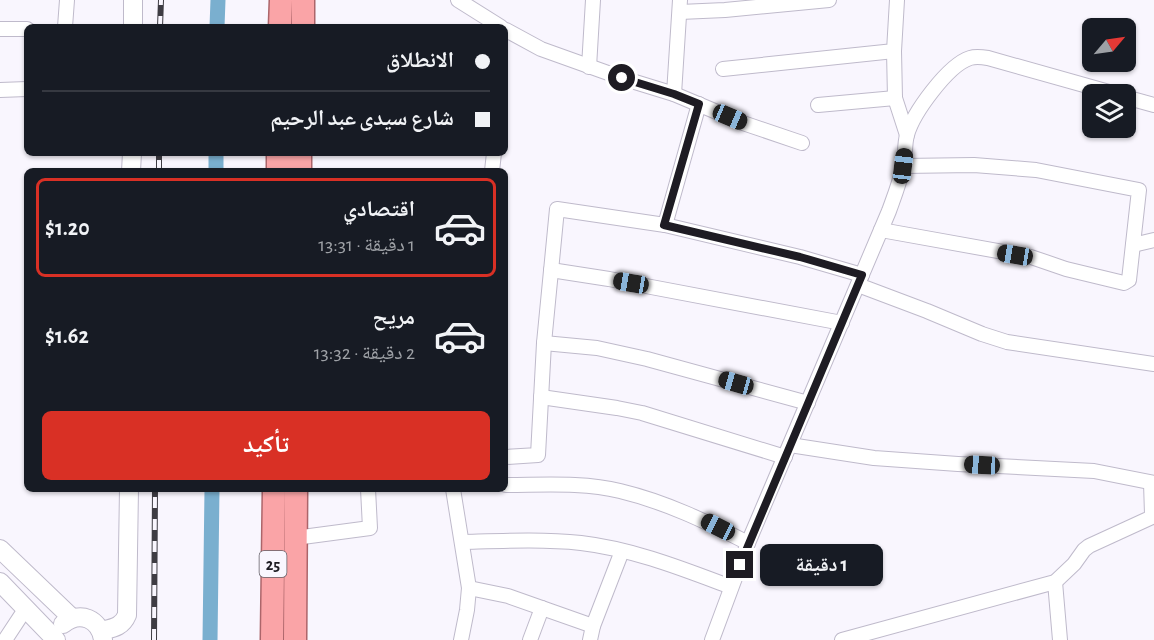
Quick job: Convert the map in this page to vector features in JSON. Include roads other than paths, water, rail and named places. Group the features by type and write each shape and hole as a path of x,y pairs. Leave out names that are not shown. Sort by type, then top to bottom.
{"highway":[{"path":"280,24 281,0"},
{"path":"303,0 303,24"},
{"name":"25","path":"272,640 274,492"},
{"name":"25","path":"295,640 296,492"}],"street":[{"path":"65,24 67,0"},
{"path":"133,0 133,24"},
{"path":"458,0 496,24"},
{"path":"589,67 593,0"},
{"path":"674,94 680,6 725,10 829,0"},
{"path":"897,0 894,51 895,98 907,135"},
{"path":"0,28 24,29"},
{"path":"508,31 541,49 674,94 743,123 802,143"},
{"path":"723,69 894,51"},
{"path":"712,640 748,543 889,212 903,166 907,135 928,95 959,64 968,58 978,56 1082,84"},
{"path":"0,90 24,89"},
{"path":"818,105 895,98"},
{"path":"1136,100 1154,105"},
{"path":"664,225 699,104"},
{"path":"881,230 1031,257 1066,269 1124,283 1129,279 1139,190 1036,170 974,165 903,166"},
{"path":"508,457 538,455 544,343 557,209 664,225 800,257 860,280 982,334 1007,342 1154,364"},
{"path":"1133,245 1154,240"},
{"path":"551,270 842,323"},
{"path":"544,343 597,348 808,403"},
{"path":"541,397 642,413 787,451 958,464 1094,471 1153,483 1150,518 1089,546 1055,582 842,639"},
{"path":"508,485 578,486 619,490 702,519 748,543"},
{"path":"56,640 59,628 72,618 86,618 97,625 103,637 120,626 127,615 129,492"},
{"path":"295,538 370,528 368,492"},
{"path":"454,492 469,588 461,640"},
{"path":"462,542 583,543 622,551 731,587"},
{"path":"0,549 72,618"},
{"path":"469,588 508,596 542,608 591,636 622,551"},
{"path":"0,582 56,640"},
{"path":"1055,582 1060,640"},
{"path":"5,640 26,608"},
{"path":"530,640 542,608"}],"waterway":[{"path":"217,24 218,0"},
{"path":"216,156 216,168"},
{"path":"210,640 212,492"}],"railway":[{"path":"160,24 161,0"},
{"path":"159,156 159,168"},
{"path":"154,640 155,492"}]}
